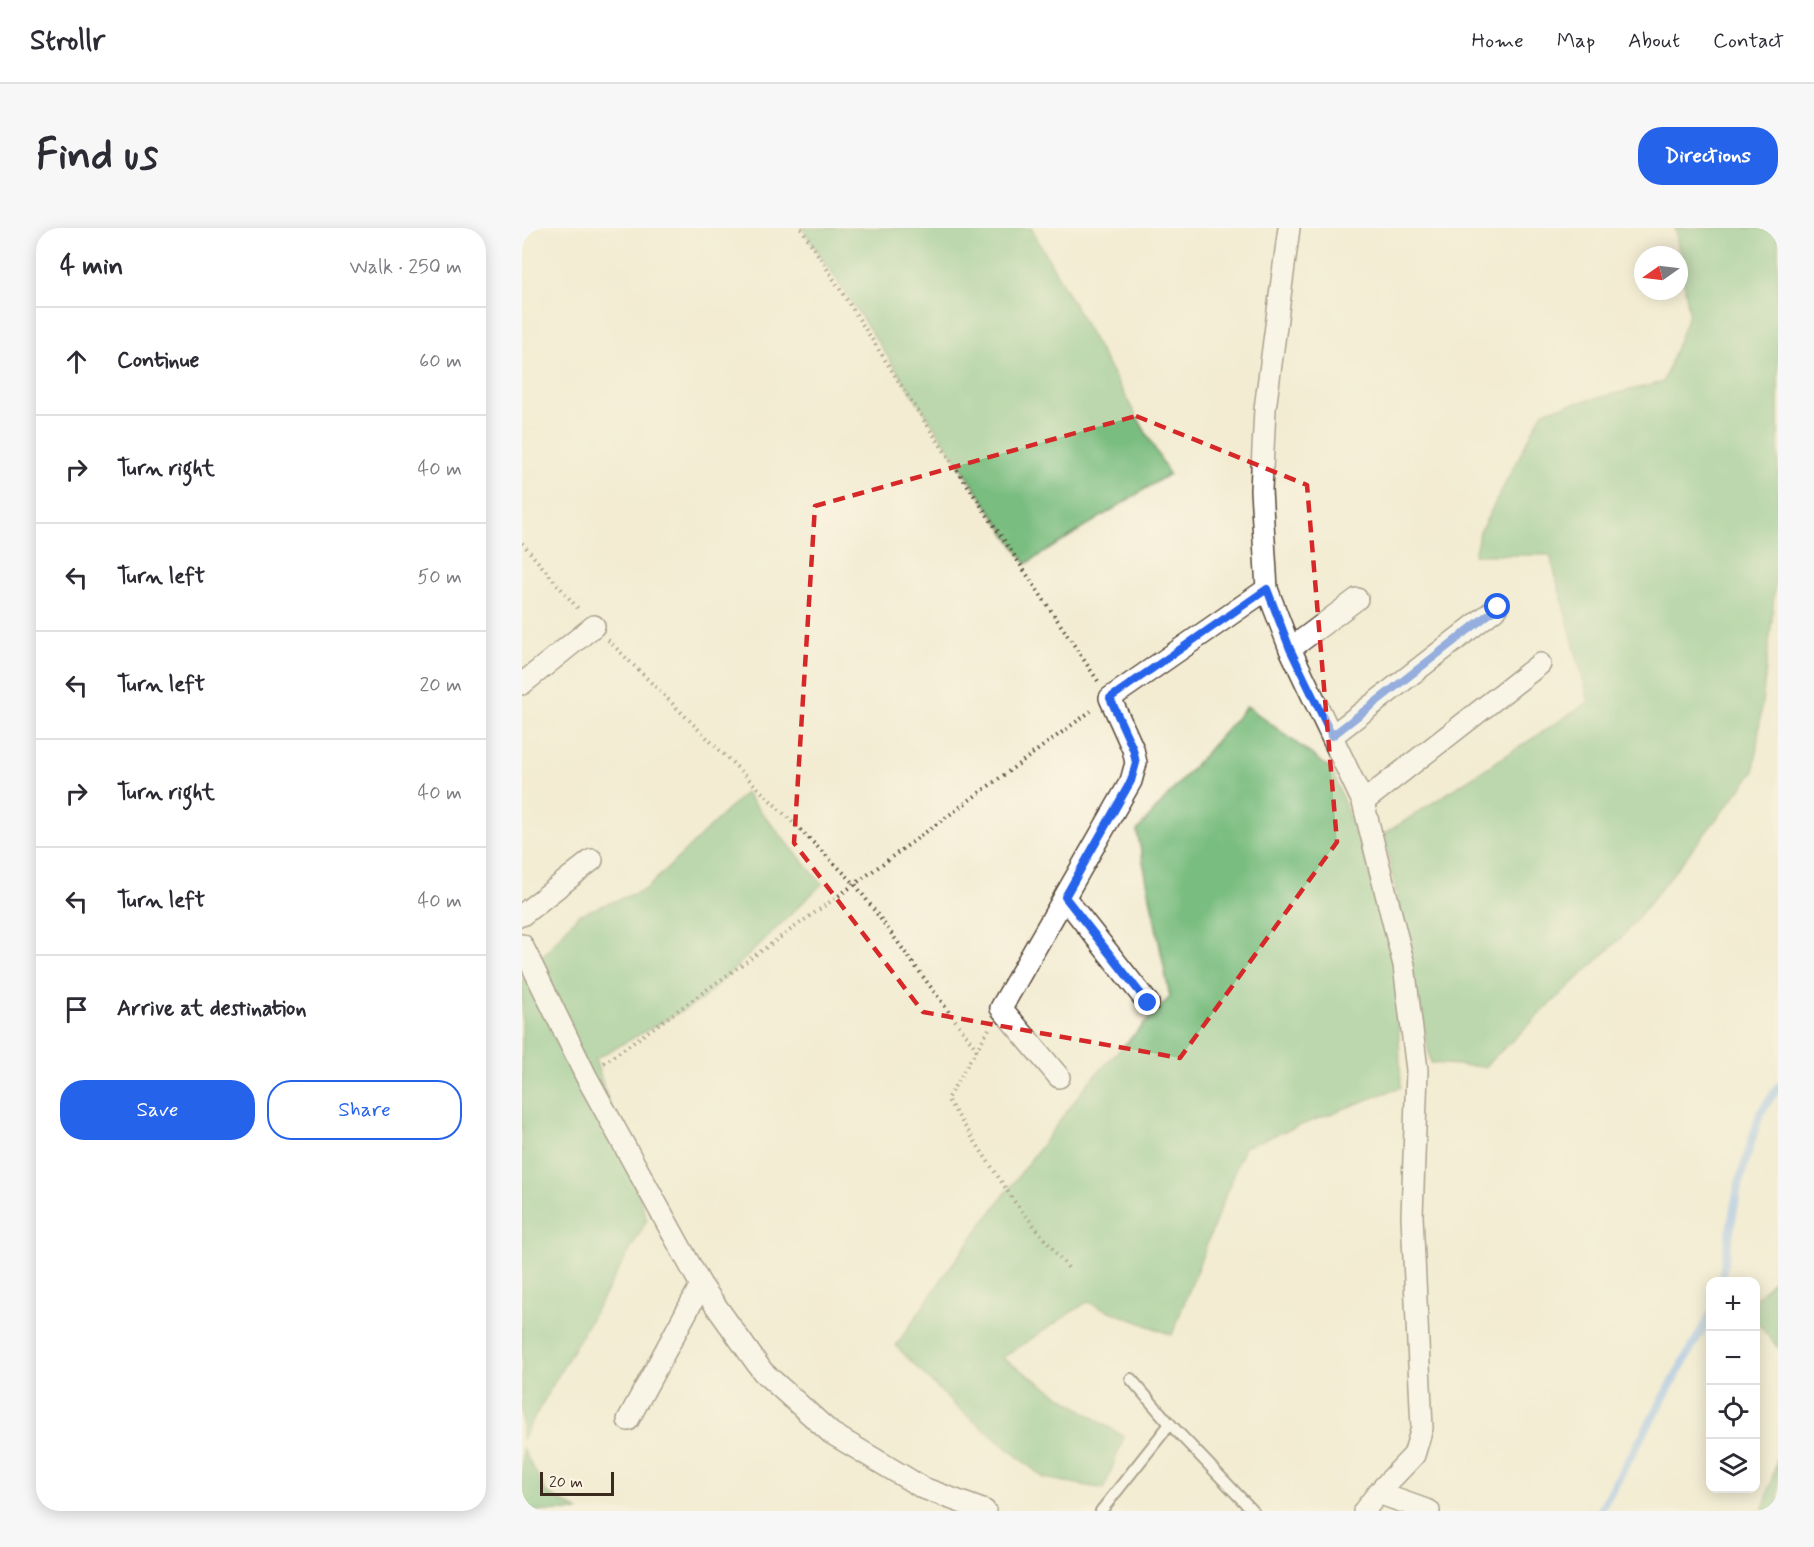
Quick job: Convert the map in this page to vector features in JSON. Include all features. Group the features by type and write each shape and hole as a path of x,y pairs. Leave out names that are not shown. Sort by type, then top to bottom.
{"street":[{"path":"1289,228 1265,409 1261,490 1267,589 1290,649 1363,802 1404,965 1417,1070 1412,1216 1422,1428 1414,1455 1378,1492 1364,1511"},
{"path":"1059,1077 1001,1008 1131,781 1136,763 1133,749 1110,698 1267,589"},
{"path":"1290,649 1357,598"},
{"path":"1332,736 1498,607"},
{"path":"522,684 594,626"},
{"path":"1363,802 1540,664"},
{"path":"522,915 592,860"},
{"path":"1065,897 1148,1003"},
{"path":"522,945 586,1076 701,1285 763,1371 831,1432 923,1488 985,1511"},
{"path":"628,1420 701,1285"},
{"path":"1378,1492 1430,1511"}],"lane":[{"path":"1131,1379 1170,1424 1253,1511"},
{"path":"1101,1511 1170,1424"}],"path":[{"path":"586,1076 1110,698 915,406 801,228"},
{"path":"522,543 594,626 855,884 976,1050"},
{"path":"1001,1008 947,1099 1014,1201 1069,1269"}],"highlighted area":[{"path":"1136,416 1307,485 1337,842 1180,1058 923,1012 794,843 815,506"}],"green space":[{"path":"802,228 1031,228 1169,474 1026,564"},
{"path":"1675,228 1778,228 1778,549 1754,772 1623,936 1484,1067 1431,1063 1384,834 1589,702 1550,555 1474,555 1480,532 1543,411 1663,382 1689,313 1687,300 1688,246 1678,246"},
{"path":"1247,706 1332,770 1395,942 1401,1087 1244,1147 1172,1335 1087,1302 1002,1358 1124,1437 1104,1489 1044,1478 954,1405 896,1346 948,1270 1088,1083 1170,997 1137,831"},
{"path":"745,793 822,884 702,1000 595,1059 647,1220 522,1439 522,981 578,915 646,889"},
{"path":"1778,1275 1778,1348 1760,1326 1760,1294"},
{"path":"522,1448 547,1493 579,1511 522,1511"},
{"path":"1778,1456 1778,1511 1763,1511"}],"waterway":[{"path":"1722,1277 1738,1186 1760,1113 1778,1087"},
{"path":"1600,1511 1706,1322"}],"route":[{"path":"1148,1003 1065,897 1131,781 1136,763 1133,749 1110,698 1267,589 1290,649 1332,736 1498,607"}]}
